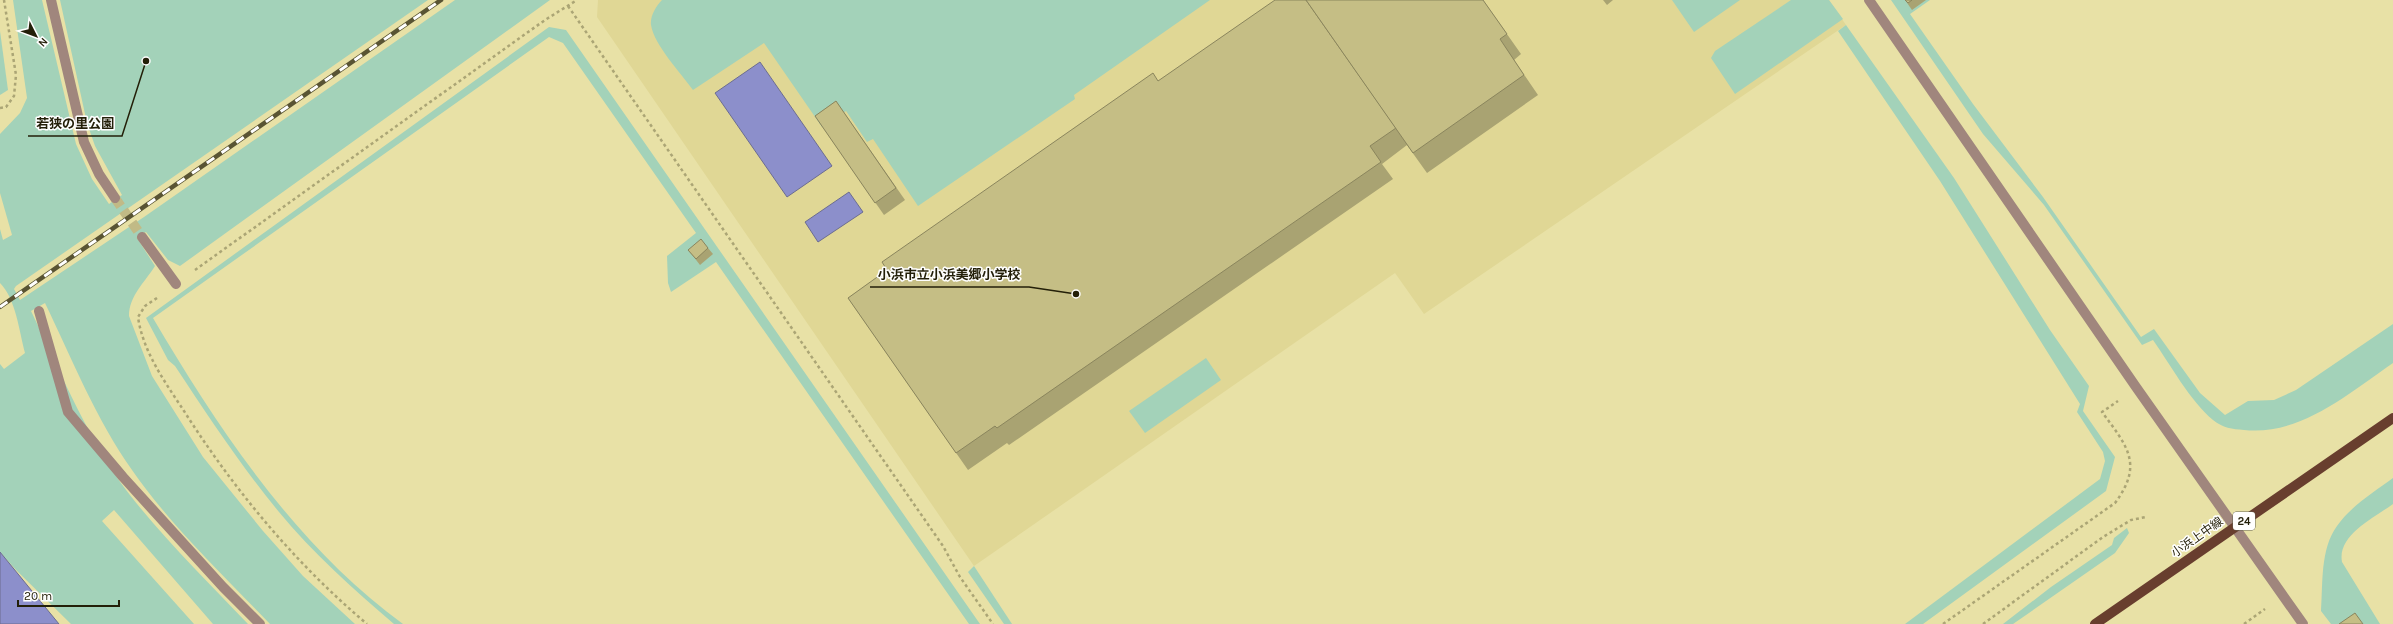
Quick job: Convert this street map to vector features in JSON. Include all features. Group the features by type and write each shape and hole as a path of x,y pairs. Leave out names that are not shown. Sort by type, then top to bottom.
{"main road":[{"name":"小浜上中線","path":"2095,624 2393,418"}],"street":[{"path":"51,0 84,142 99,174 115,198"},
{"path":"1869,0 2136,387 2303,624"},
{"path":"142,237 176,284"},
{"path":"39,311 68,412 123,477 260,624"}],"path":[{"path":"0,108 6,107 14,96 16,75 4,0"},
{"path":"367,624 310,572 268,526 210,453 158,372 140,330 138,317 145,306 545,20 577,0"},
{"path":"568,6 943,546 960,577 993,624"},
{"path":"1943,624 2114,503 2127,487 2131,465 2124,442 2102,412 2136,387"},
{"path":"1983,624 2125,523 2131,520 2146,517"}],"shaded area":[{"path":"598,0 1829,0 1846,25 1424,314 1395,273 974,566 597,17"}],"green space":[{"path":"13,0 42,0 76,144 92,179 109,204 122,195 95,146 87,123 60,0 428,0 16,286 14,289 20,300 144,217 455,0 550,0 180,266 168,260 146,232 137,238 155,266 138,290 132,302 129,316 152,376 203,457 263,531 303,576 355,624 270,624 216,569 163,511 147,491 119,450 96,410 45,303 31,311 82,418 105,459 118,479 147,516 248,624 213,624 114,510 102,521 194,624 71,624 16,570 0,552 0,364 4,369 25,353 13,306 10,298 0,283 0,229 3,240 12,235 0,193 0,134 20,113 27,98"},
{"path":"662,0 1210,0 1074,95 1075,99 918,206 873,139 867,142 846,111 822,127 764,43 693,90 662,50 653,33 651,18"},
{"path":"1672,0 1740,0 1694,32"},
{"path":"1791,0 1829,0 1843,19 1735,94 1711,58 1715,51"},
{"path":"1891,0 1930,0 1910,14 1973,104 2043,197 2141,337 2154,329 2200,393 2225,415 2248,401 2274,400 2296,390 2393,324 2393,363 2342,399 2305,419 2285,426 2265,430 2244,430 2228,428 2217,423 2188,393 2153,340 2142,345 2044,205 1983,134"},
{"path":"1846,25 1954,178 2050,330 2089,386 2083,411 2115,457 2106,491 1923,624 1905,624 2100,479 2105,461 2103,452 2077,412 2080,404 1940,181 1838,31"},
{"path":"549,27 566,30 980,624 969,624 716,262 671,292 668,283 667,256 696,233 563,43 549,37 153,318 178,360 233,443 263,484 294,522 328,559 364,593 403,624 394,624 320,556 279,512 238,459 175,366 168,360 146,318"},
{"path":"0,31 8,90 0,95"},
{"path":"1206,358 1221,380 1145,433 1129,411"},
{"path":"2393,478 2393,504 2358,528 2345,544 2342,552 2342,562 2380,624 2331,624 2321,611 2323,567 2332,535 2337,526 2349,512"},
{"path":"2127,528 2129,533 2115,553 2013,624 2003,624 2051,587 2112,545 2114,538"},
{"path":"974,566 1012,624 1004,624 968,572"}],"water":[{"path":"760,62 832,166 787,197 715,93"},
{"path":"849,192 863,212 818,242 805,222"},
{"path":"0,552 59,624 0,624"}],"building":[{"path":"1275,0 1306,0 1396,128 1370,146 1381,162 997,428 995,426 956,453 848,298 887,270 882,262 1153,73 1158,81"},
{"path":"1306,0 1483,0 1507,34 1500,39 1524,75 1413,153"},
{"path":"1905,0 1912,0 1908,3"},
{"path":"836,101 896,188 875,203 815,116"},
{"path":"701,239 708,248 696,259 688,250"},
{"path":"2355,613 2363,624 2339,624"}],"tunnel":[{"path":"115,198 142,237"}],"railway":[{"path":"0,307 441,0"}],"place":[{"name":"若狭の里公園","path":"146,61"},
{"name":"小浜市立小浜美郷小学校","path":"1076,294"}]}
